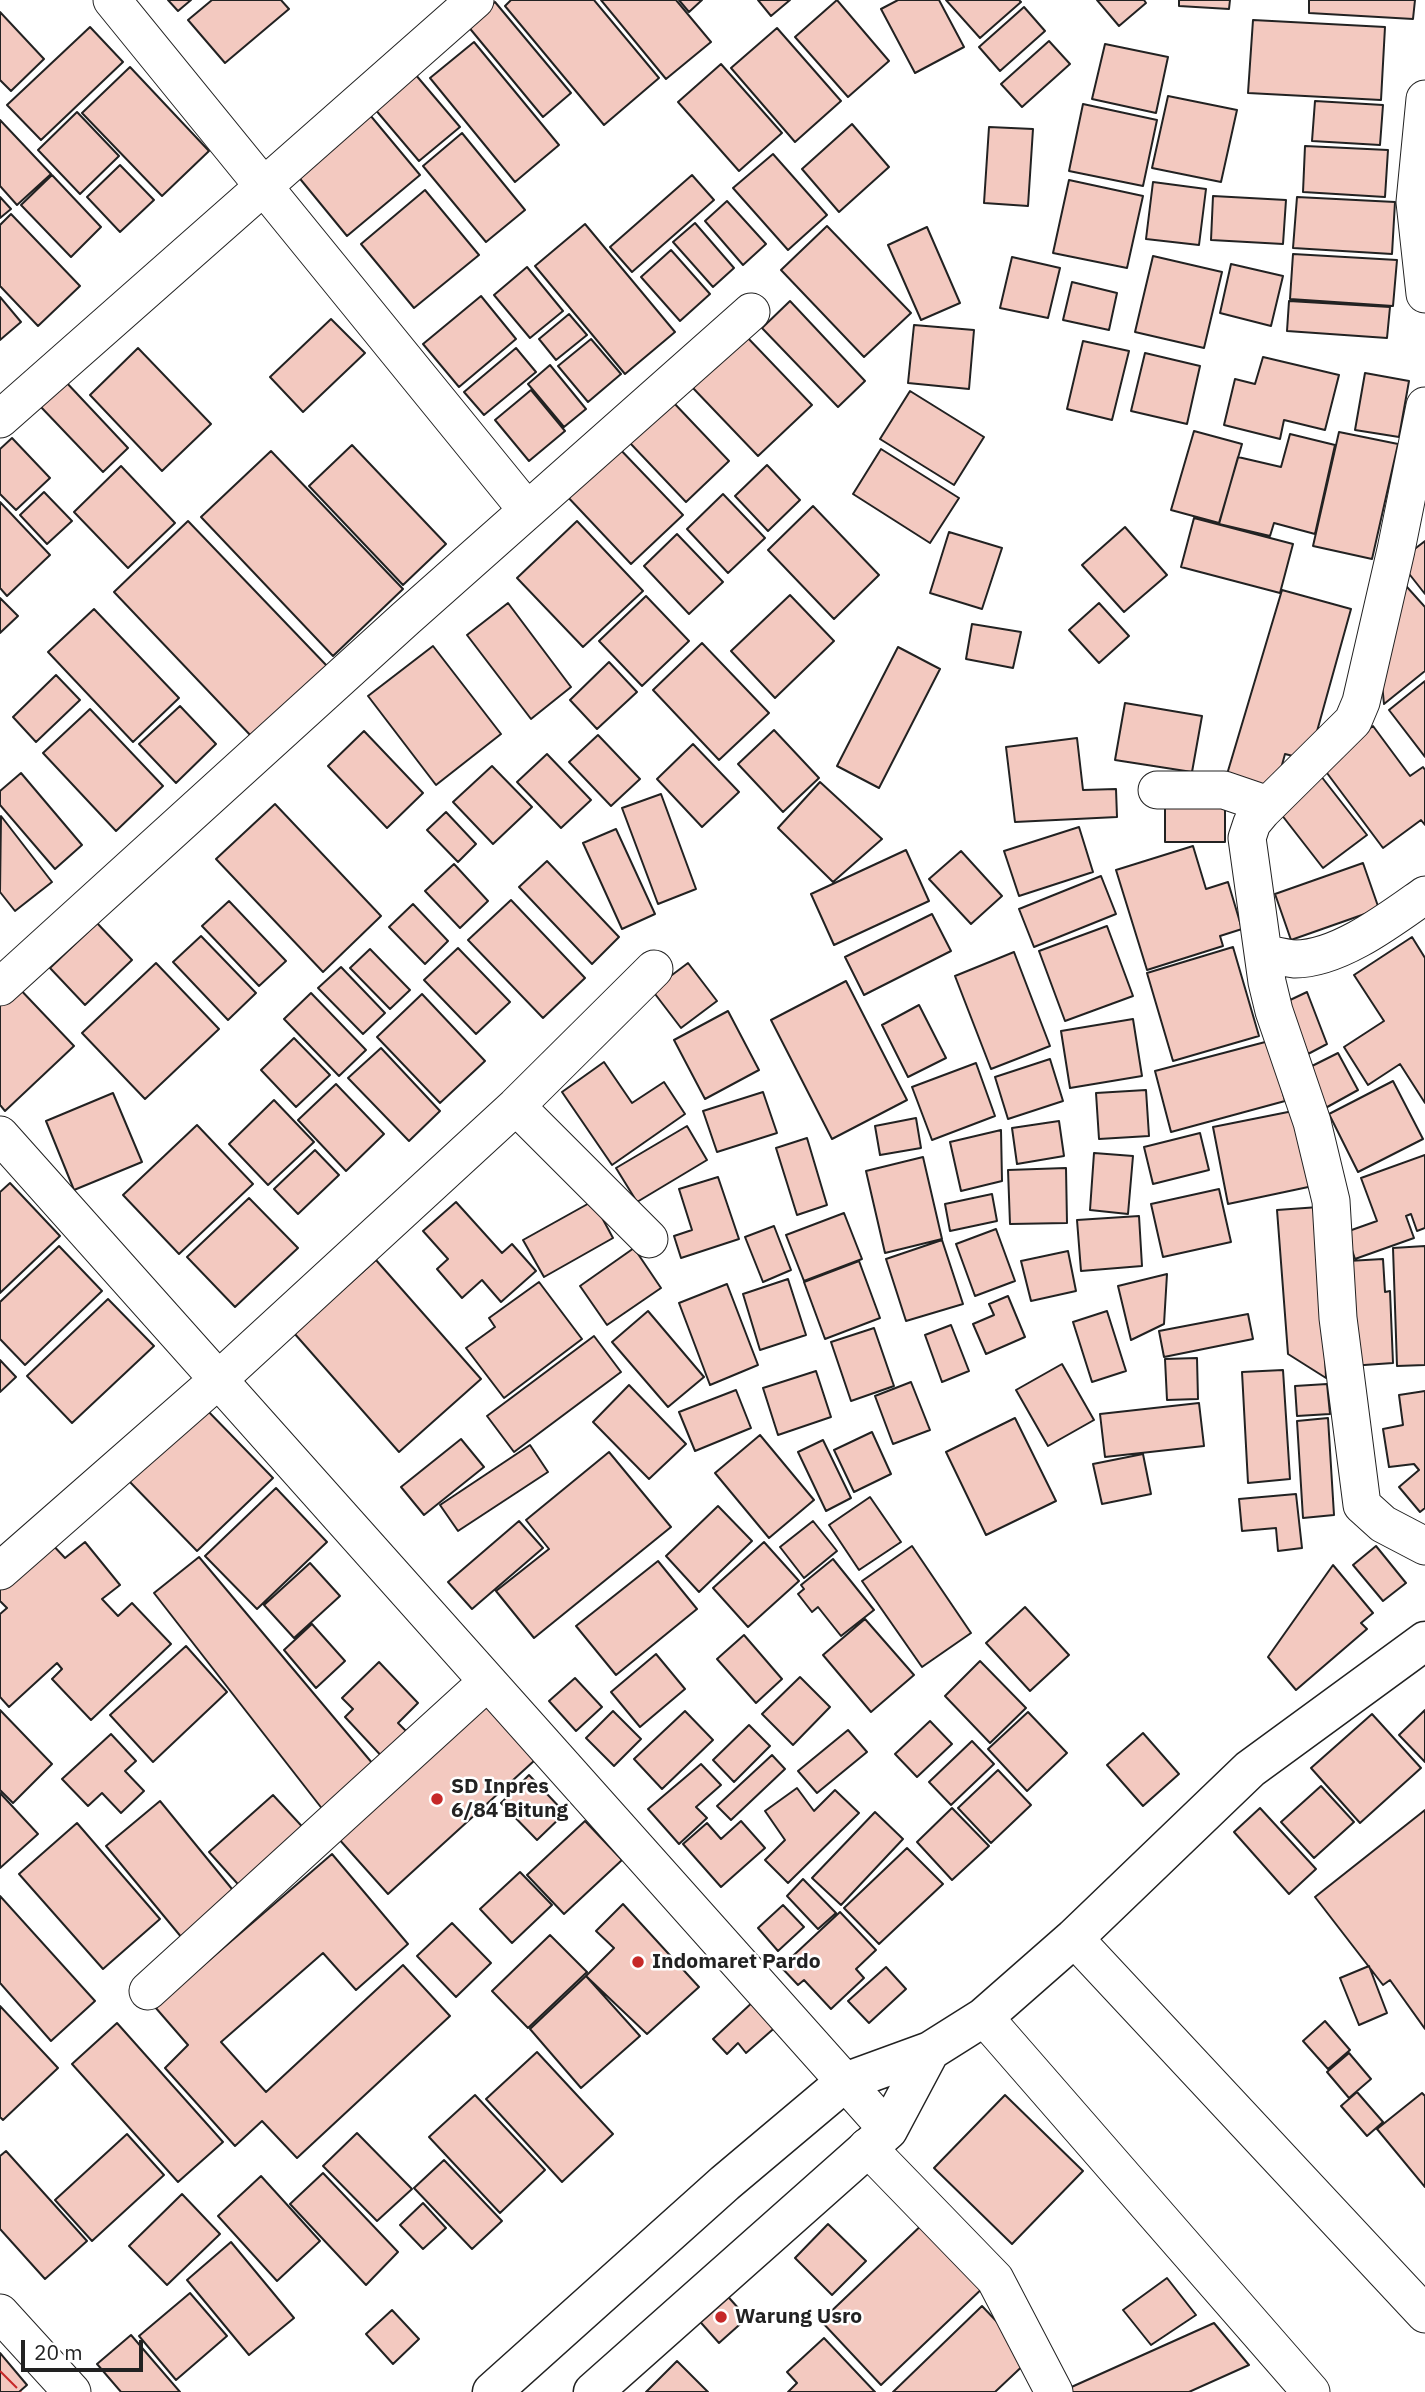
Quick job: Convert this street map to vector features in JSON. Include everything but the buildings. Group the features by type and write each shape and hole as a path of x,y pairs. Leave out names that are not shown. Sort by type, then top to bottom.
{"street":[{"path":"112,0 527,510"},
{"path":"0,419 475,0"},
{"path":"1425,99 1415,202 1425,294"},
{"path":"0,987 527,510 751,312"},
{"path":"1425,406 1361,702 1353,721 1268,805 1252,823 1247,838 1274,1011 1312,1122 1331,1201 1338,1318 1362,1505 1383,1524 1425,1546"},
{"path":"1157,790 1224,790 1268,805"},
{"path":"1263,953 1296,959 1328,952 1368,935 1425,895"},
{"path":"0,1571 218,1380 516,1106 654,969"},
{"path":"516,1106 649,1239"},
{"path":"0,1136 845,2082 878,2138 995,2279 1054,2392"},
{"path":"492,2392 725,2183 845,2082 930,2051 984,2017 1074,1938 1250,1769 1425,1641"},
{"path":"148,1991 487,1682"},
{"path":"1074,1938 1425,2314"},
{"path":"984,2017 1311,2392"},
{"path":"593,2392 878,2138 930,2051"},
{"path":"0,2313 72,2392"}],"power":[{"path":"0,2371 21,2392"}],"place":[{"name":"SD Inpres 6/84 Bitung","path":"437,1799"},
{"name":"Indomaret Pardo","path":"638,1962"},
{"name":"Warung Usro","path":"721,2317"}]}
